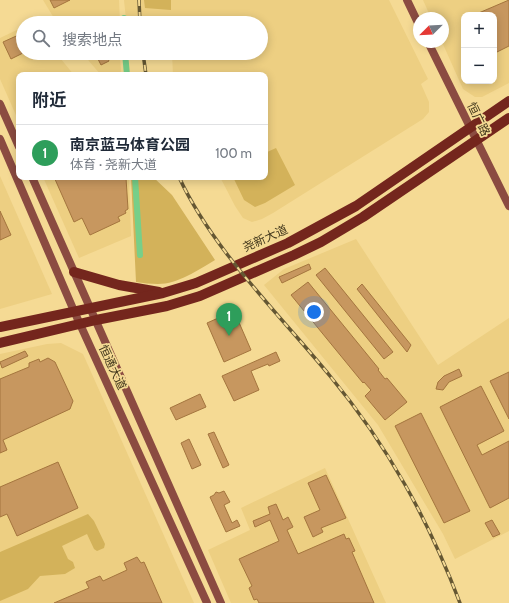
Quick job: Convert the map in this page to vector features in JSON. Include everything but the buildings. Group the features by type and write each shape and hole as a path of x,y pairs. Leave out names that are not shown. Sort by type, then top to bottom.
{"main road":[{"path":"407,0 413,12"},
{"path":"413,0 419,12"},
{"name":"恒广路","path":"431,48 472,126"},
{"name":"恒广路","path":"437,48 509,206"},
{"name":"尧新大道","path":"0,327 90,307 163,293 196,283 315,230 369,197 509,101"},
{"path":"0,104 16,140"},
{"path":"0,343 96,320 136,314 200,296 294,255 350,225 509,118"},
{"name":"恒广路","path":"478,139 509,195"},
{"name":"恒通大道","path":"0,140 16,177"},
{"name":"恒通大道","path":"17,180 74,311 208,603"},
{"name":"恒通大道","path":"33,180 222,603"},
{"path":"74,272 119,286 163,293"}],"shaded area":[{"path":"43,0 119,0 120,16 53,16"},
{"path":"124,0 389,0 428,79 421,84 429,102 429,112 423,119 273,213 252,222 243,218 222,180 268,180 268,72 173,72 172,60 268,60 268,16 126,16"},
{"path":"144,0 171,0 171,10 145,8"},
{"path":"423,0 509,0 509,83 482,97 475,97 463,89 445,48 449,48 449,12 428,12"},
{"path":"16,30 16,60 62,60 72,72 16,72 16,115 0,79 0,38"},
{"path":"88,60 120,60 121,72 98,72"},
{"path":"276,148 295,185 265,203 255,207 244,200 234,180 268,180 268,152"},
{"path":"0,176 52,294 0,309"},
{"path":"44,180 129,180 131,236 79,258"},
{"path":"131,180 156,180 172,195 215,260 188,276 173,282 150,284 136,282"},
{"path":"356,239 438,365 509,318 509,531 455,559 443,534 378,425 264,285 284,269"},
{"path":"61,343 83,354 194,603 0,603 0,354 47,344"},
{"path":"325,468 386,603 231,603 208,550 250,530 241,508"},
{"path":"88,514 94,521 105,544 104,548 97,551 94,549 87,534 62,546 68,559 73,562 75,568 65,574 40,576 28,589 0,601 0,552"}],"waterway":[{"path":"126,60 127,72"},
{"path":"135,180 140,255"}],"railway":[{"path":"139,0 140,16"},
{"path":"144,60 146,72"},
{"path":"181,180 209,230 228,256 351,402 388,456 420,513 448,572 460,603"}],"place":[{"name":"南京蓝马体育公园","path":"229,336"}]}
